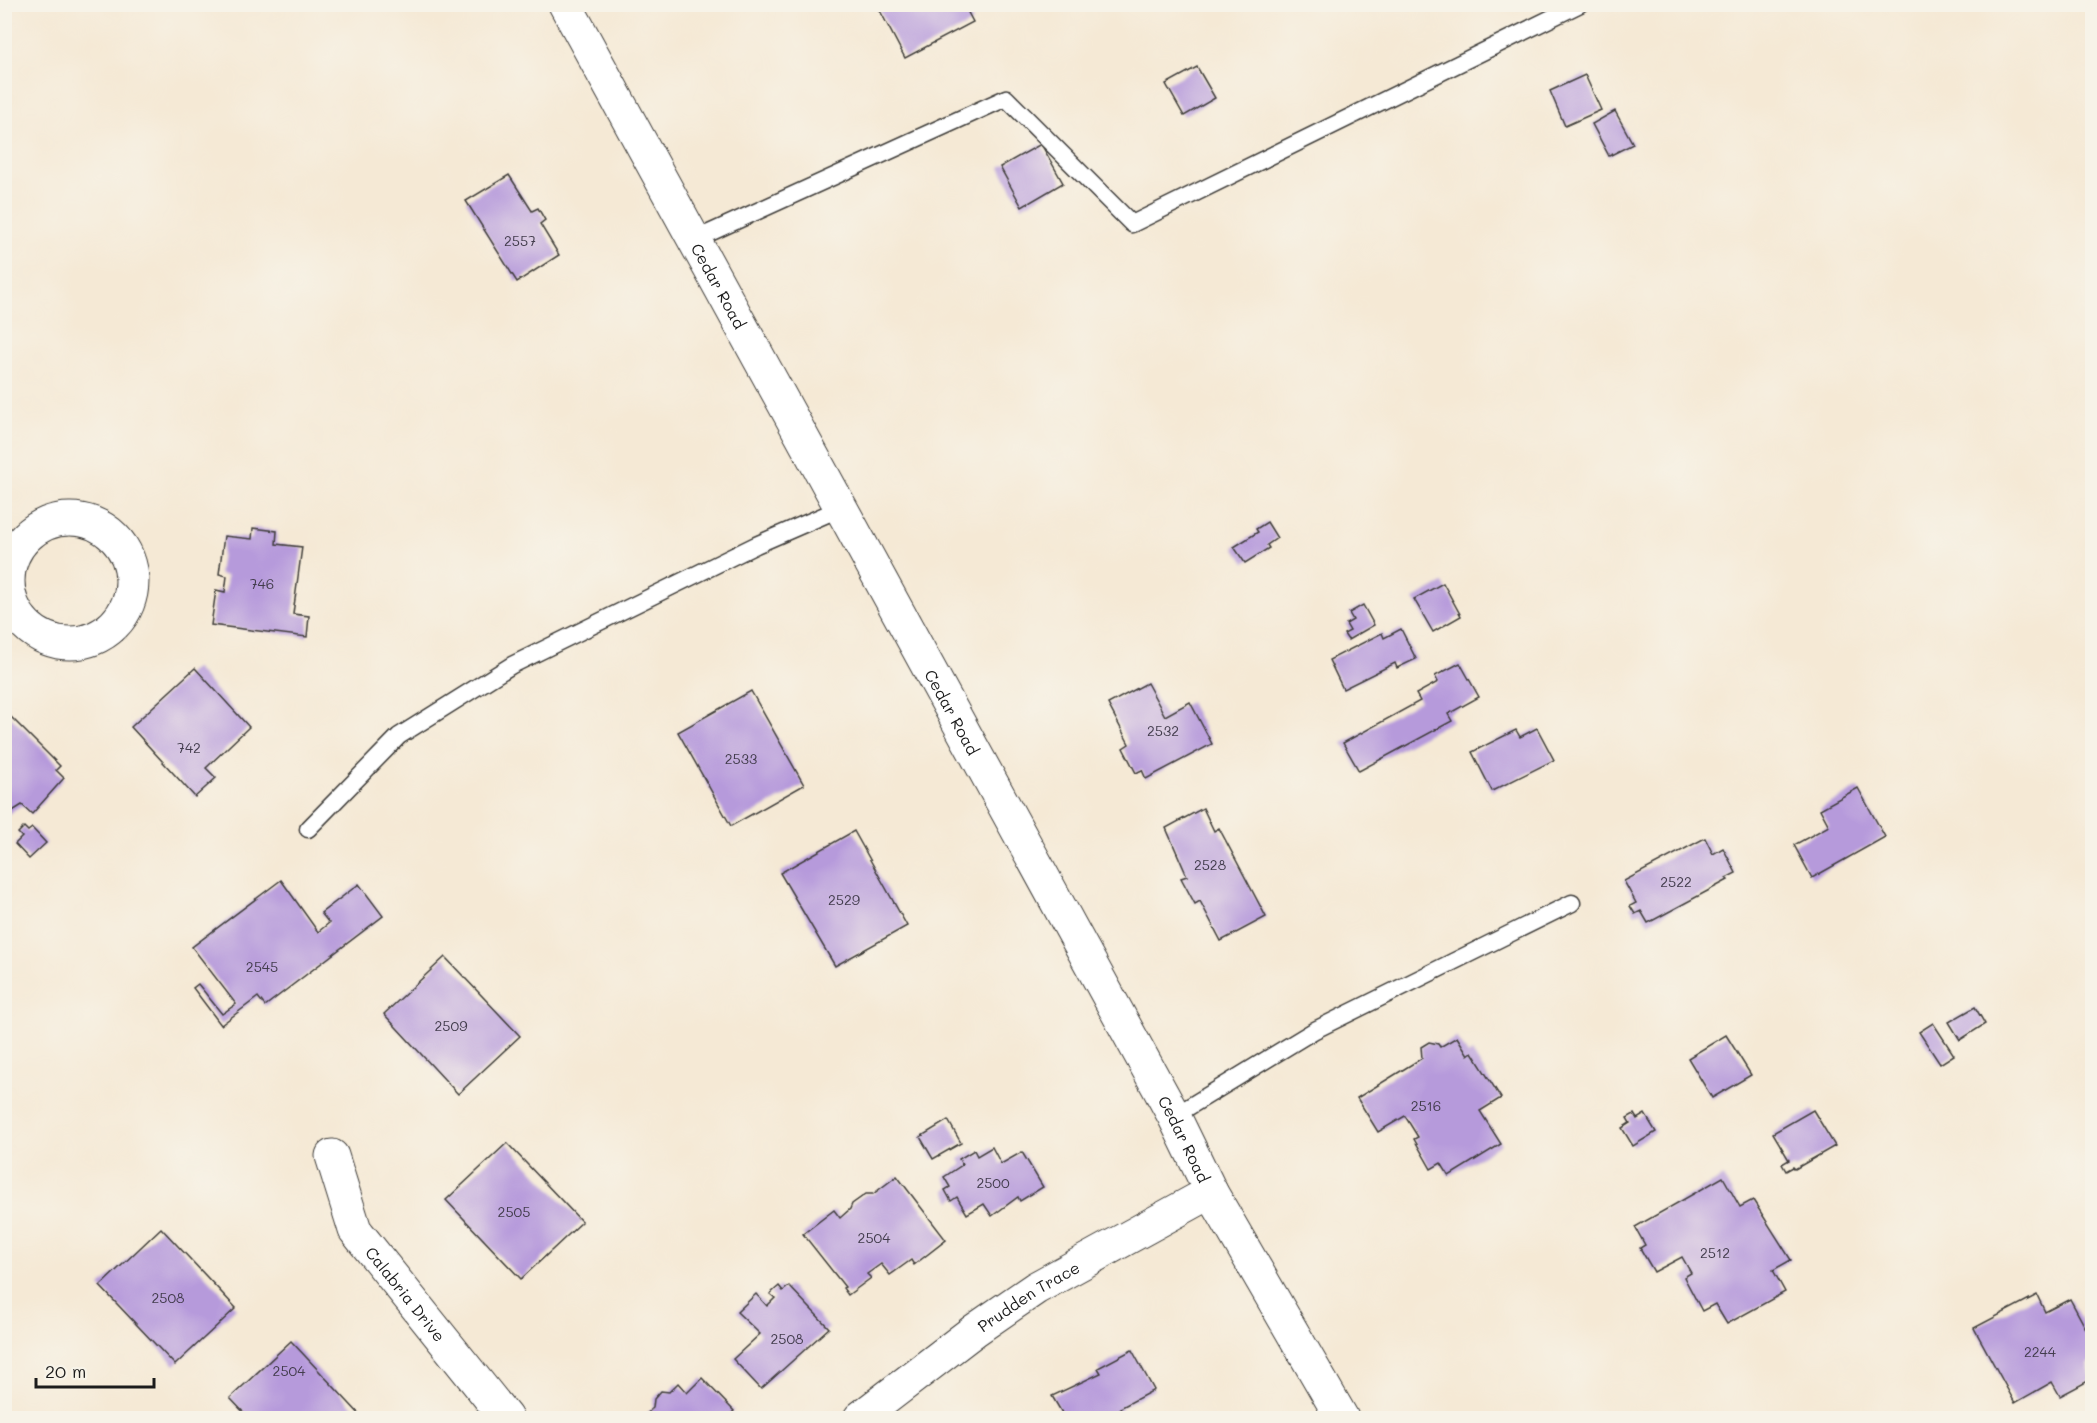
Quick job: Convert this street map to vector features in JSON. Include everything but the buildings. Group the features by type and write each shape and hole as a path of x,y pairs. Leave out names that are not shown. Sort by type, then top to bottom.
{"street":[{"name":"Cedar Road","path":"565,4 1174,1116 1211,1192 1342,1419"},
{"name":"Calabria Drive","path":"332,1156 355,1230 506,1419"},
{"name":"Prudden Trace","path":"860,1419 975,1330 1036,1288 1211,1192"}],"lane":[{"path":"694,240 1006,98 1132,224 1581,4"},
{"path":"308,829 399,736 512,665 756,545 841,508"},
{"path":"1174,1116 1315,1030 1572,903"}]}
